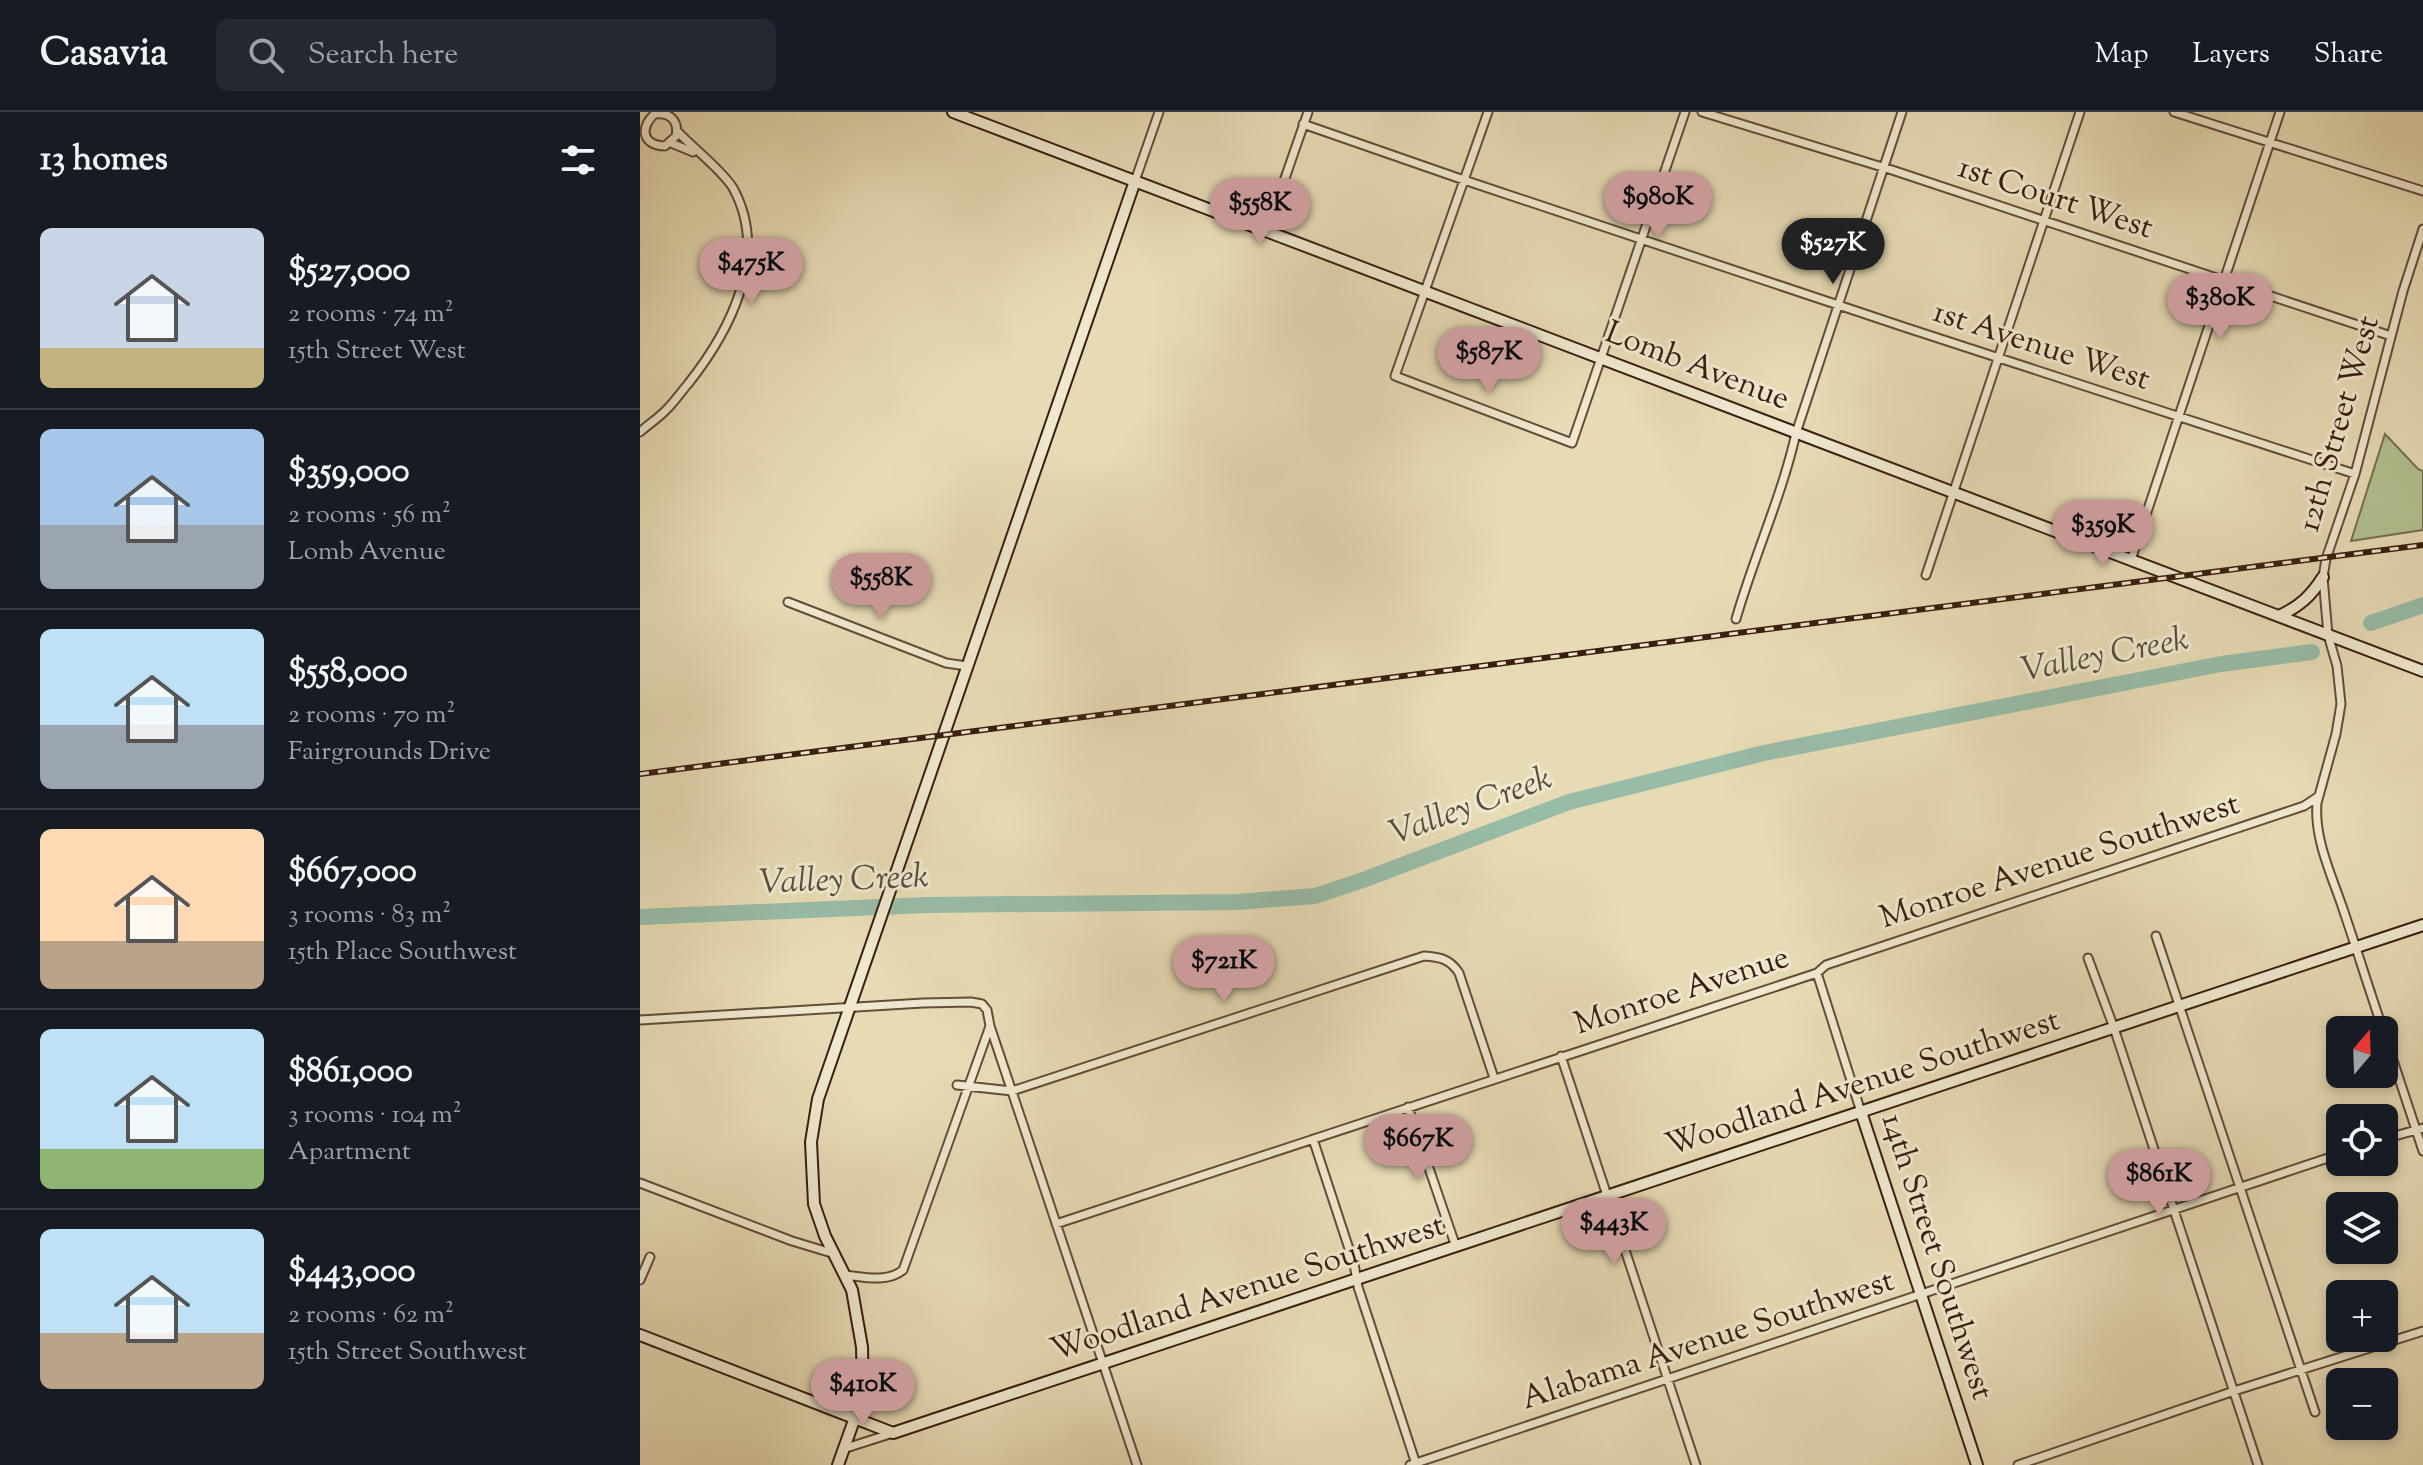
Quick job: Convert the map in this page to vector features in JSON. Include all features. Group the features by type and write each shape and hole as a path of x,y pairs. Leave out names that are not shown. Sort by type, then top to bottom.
{"street":[{"path":"640,432 669,408 705,362 731,315 745,280 748,240 745,215 732,185 677,131 677,112"},
{"path":"838,1465 863,1395 862,1347 852,1290 825,1236 814,1204 811,1142 818,1099 1159,112"},
{"path":"1267,230 1308,112"},
{"path":"1488,112 1395,376 1572,443 1685,112"},
{"name":"1st Court West","path":"1702,112 2045,220 2391,336"},
{"path":"1736,619 1902,112"},
{"path":"1926,575 2080,112"},
{"path":"2174,112 2423,191"},
{"path":"2131,560 2280,112"},
{"name":"Lomb Avenue","path":"957,113 2423,671"},
{"path":"654,114 642,130 647,139 661,146 671,143 706,159"},
{"path":"640,117 667,114 675,121"},
{"name":"1st Avenue West","path":"1303,124 2355,474"},
{"path":"671,143 677,131"},
{"name":"12th Street West","path":"2379,1016 2318,832 2316,815 2319,796 2341,704 2337,666 2328,635 2323,577 2423,229"},
{"path":"2279,616 2304,602 2323,577"},
{"path":"788,602 946,663 967,666"},
{"name":"Monroe Avenue Southwest","path":"1817,973 1832,963 2304,806 2319,796"},
{"name":"Woodland Avenue Southwest","path":"893,1433 2423,925"},
{"path":"2156,936 2315,1412"},
{"path":"957,1085 1012,1091 1424,956 1441,958 1454,965 1459,973 1494,1078"},
{"path":"2088,958 2258,1465"},
{"name":"Monroe Avenue","path":"1561,1056 1817,973"},
{"name":"14th Street Southwest","path":"1817,973 1977,1465"},
{"path":"640,1020 971,1002 985,1007 1137,1465"},
{"path":"845,1275 882,1279 903,1270 990,1026"},
{"path":"1056,1224 1561,1056 1696,1465"},
{"name":"12th Street West","path":"2398,1069 2420,1129 2423,1151"},
{"path":"1408,1107 1456,1247"},
{"path":"2398,1135 2420,1129"},
{"path":"1313,1139 1414,1464"},
{"name":"Alabama Avenue Southwest","path":"1414,1464 2326,1159"},
{"path":"640,1183 792,1241 835,1254"},
{"path":"640,1280 650,1257"},
{"path":"2018,1465 2234,1391 2423,1331"},
{"path":"640,1335 893,1433"},
{"path":"843,1449 893,1433"}],"green space":[{"path":"2385,434 2423,471 2423,530 2351,541"}],"waterway":[{"name":"Valley Creek","path":"2371,623 2423,605"},
{"name":"Valley Creek","path":"640,917 927,905 1238,902 1315,896 1569,802 1764,753 2221,664 2312,652"}],"railway":[{"path":"640,774 2423,545"}]}
